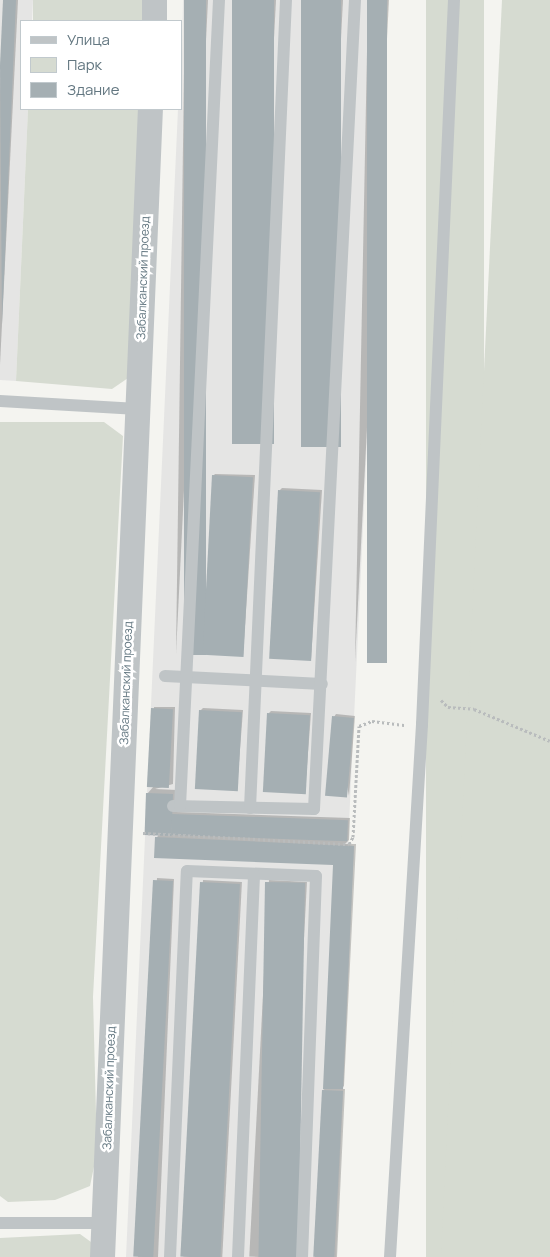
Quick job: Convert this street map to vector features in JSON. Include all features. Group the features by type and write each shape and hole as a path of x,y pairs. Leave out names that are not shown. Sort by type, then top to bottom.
{"street":[{"path":"154,0 154,20"},
{"name":"Забалканский проезд","path":"102,1257 150,110"}],"lane":[{"path":"219,0 186,677 176,806 314,809 322,684 355,0"},
{"path":"250,808 286,0"},
{"path":"390,1257 422,724 454,0"},
{"path":"0,401 138,409"},
{"path":"165,676 322,684"},
{"path":"170,1257 187,871 316,876 302,1257"},
{"path":"238,1257 254,874"},
{"path":"0,1223 103,1223"}],"path":[{"path":"448,707 474,709 550,740"},
{"path":"144,836 349,844 353,837 359,726 372,721 422,724"}],"shaded area":[{"path":"0,0 33,0 32,20 20,20 20,110 28,110 16,381 0,380"},
{"path":"183,0 388,0 348,845 354,846 336,1257 126,1257 178,110 182,110"}],"green space":[{"path":"33,0 148,0 148,20 33,20"},
{"path":"426,0 484,0 484,1257 426,1257"},
{"path":"502,0 550,0 550,1257 441,1257"},
{"path":"28,110 143,110 131,376 112,389 16,381"},
{"path":"0,422 104,422 123,436 93,997 97,1152 90,1186 55,1200 8,1202 0,1196"},
{"path":"80,1234 91,1242 91,1257 0,1257 0,1238"}],"building":[{"path":"3,0 16,0 2,324 0,65"},
{"path":"184,0 206,0 206,655 184,655"},
{"path":"232,0 274,0 274,444 232,444"},
{"path":"301,0 341,0 341,447 301,447"},
{"path":"367,0 387,0 387,663 367,663"},
{"path":"212,475 253,477 244,657 203,655"},
{"path":"278,490 320,492 311,661 269,659"},
{"path":"151,708 173,709 169,788 147,787"},
{"path":"199,710 242,712 238,791 195,789"},
{"path":"267,713 310,715 306,794 263,792"},
{"path":"332,716 354,718 347,798 325,796"},
{"path":"146,793 173,794 172,836 145,835"},
{"path":"172,814 348,820 347,841 171,835"},
{"path":"155,837 354,846 343,1089 323,1089 333,865 154,858"},
{"path":"153,880 173,881 153,1257 133,1256"},
{"path":"200,882 240,884 220,1257 180,1256"},
{"path":"265,882 305,883 298,1257 258,1257"},
{"path":"322,1090 343,1091 334,1257 313,1257"}]}
